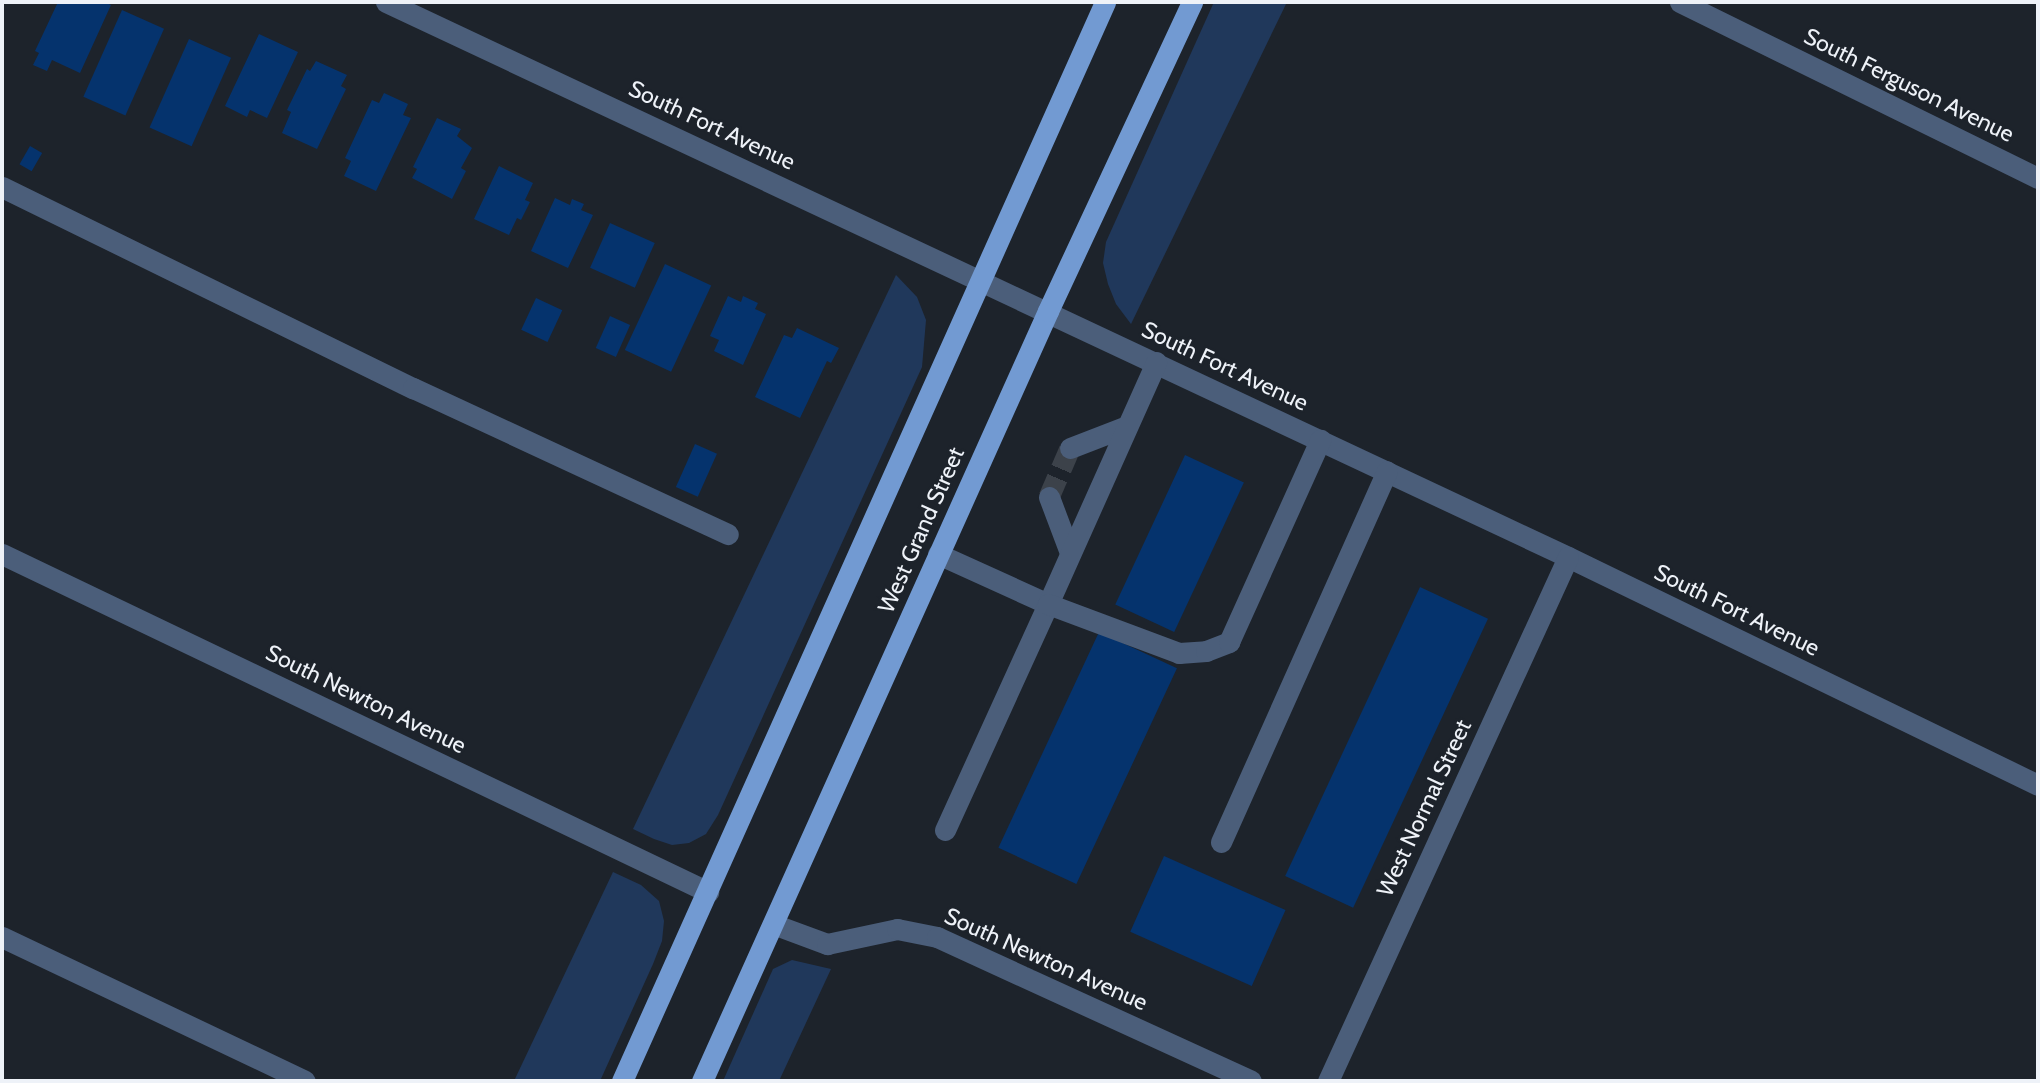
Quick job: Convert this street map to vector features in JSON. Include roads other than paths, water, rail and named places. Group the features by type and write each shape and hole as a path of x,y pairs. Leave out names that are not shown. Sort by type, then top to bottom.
{"main road":[{"name":"West Grand Street","path":"622,1081 983,280 1105,2"},
{"name":"West Grand Street","path":"702,1081 1048,311 1192,2"}],"street":[{"name":"South Fort Avenue","path":"386,2 1569,557 2038,785"},
{"name":"South Ferguson Avenue","path":"1680,2 2038,178"},
{"path":"2,187 413,388 728,534"},
{"path":"945,830 1156,362"},
{"path":"1070,448 1127,426"},
{"path":"939,554 1048,604 1179,653 1206,651 1229,642 1320,439"},
{"path":"1221,842 1387,471"},
{"path":"1049,496 1070,553"},
{"name":"South Newton Avenue","path":"2,554 708,892"},
{"name":"West Normal Street","path":"1328,1081 1569,557"},
{"name":"South Newton Avenue","path":"773,924 827,944 897,929 937,937 1251,1081"},
{"path":"2,937 305,1081"}],"tunnel":[{"path":"1049,497 1070,448"}]}
